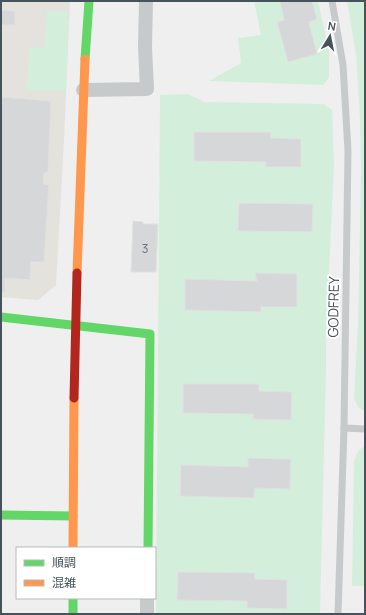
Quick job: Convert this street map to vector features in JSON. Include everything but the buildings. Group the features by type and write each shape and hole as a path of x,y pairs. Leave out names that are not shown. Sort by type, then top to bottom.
{"street":[{"path":"73,547 75,326 89,1"},
{"path":"84,90 147,89 145,47 146,1"},
{"path":"1,317 150,334 148,547"},
{"path":"1,515 73,516"},
{"path":"73,599 73,614"},
{"path":"147,599 147,614"}],"lane":[{"name":"GODFREY","path":"332,1 343,65 348,151 344,428 338,614"},
{"path":"344,428 365,429"}],"shaded area":[{"path":"1,1 70,1 56,285 38,300 1,297"}],"green space":[{"path":"254,1 318,1 329,51 329,78 323,85 209,81 241,63 238,38 261,35"},
{"path":"347,1 365,1 365,411 358,407 354,398 358,324 361,171 356,54"},
{"path":"47,11 67,11 67,18 69,19 66,91 27,90 29,47 45,48"},
{"path":"188,94 204,102 324,104 332,110 334,164 326,336 320,614 156,614 160,95"},
{"path":"365,447 365,586 352,586 354,461 358,451"}],"traffic: fast":[{"path":"85,59 89,1"},
{"path":"1,317 150,334 148,547"},
{"path":"1,515 73,516"},
{"path":"73,599 73,614"}],"traffic: slow":[{"path":"77,273 85,59"},
{"path":"73,547 74,398"}],"traffic: jam":[{"path":"74,398 77,273"}]}
